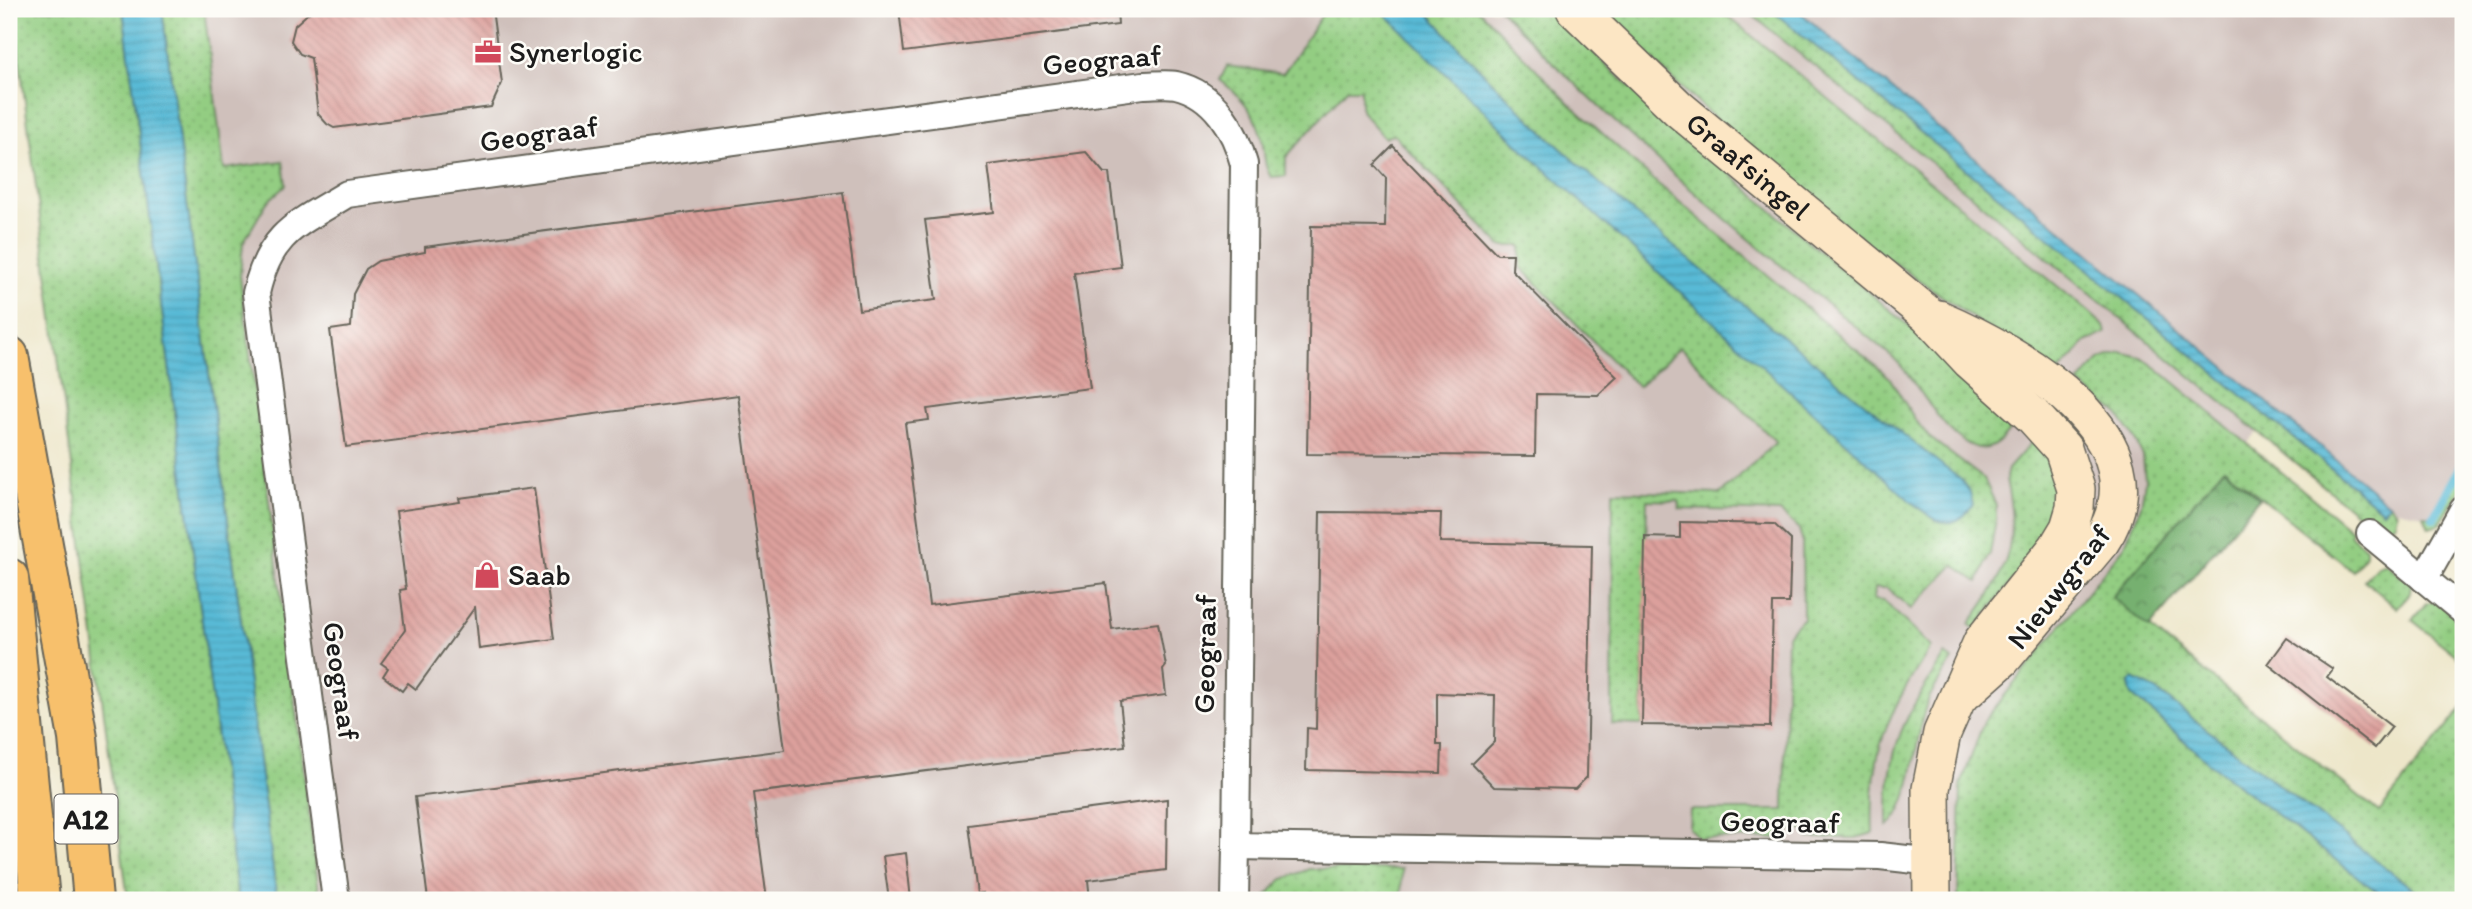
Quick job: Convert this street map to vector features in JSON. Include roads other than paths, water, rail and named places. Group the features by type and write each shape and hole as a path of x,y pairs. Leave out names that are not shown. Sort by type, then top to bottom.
{"highway":[{"name":"A12","path":"9,356 78,738 93,900"},
{"name":"A12","path":"9,578 40,900"}],"street":[{"name":"Graafsingel","path":"1575,9 1679,109 1928,315 1971,361 2045,403"},
{"name":"Geograaf","path":"336,900 256,293 263,263 286,231 347,194 1143,85 1176,85 1195,93 1212,105 1228,121 1244,164 1236,846 1880,856 1933,862"},
{"name":"Nieuwgraaf","path":"1932,900 1931,789 1942,733 1982,642 2057,548 2069,528 2076,508 2076,489 2045,403"},
{"path":"2424,579 2463,510"},
{"path":"2370,534 2463,611"},
{"path":"1236,846 1236,900"}],"water":[{"path":"123,9 162,9 277,900 238,900"},
{"path":"1380,9 1425,9 1501,91 1582,168 1753,312 1960,479 1970,492 1973,505 1965,515 1957,521 1941,522 1909,500 1525,151"},
{"path":"1770,9 1796,9 2389,504 2383,511"},
{"path":"2133,679 2156,690 2427,900 2388,900 2213,766 2131,694 2129,684"}],"waterway":[{"path":"2434,517 2463,464"}],"place":[{"name":"Synerlogic","path":"488,52"},
{"name":"Saab","path":"487,575"}]}
